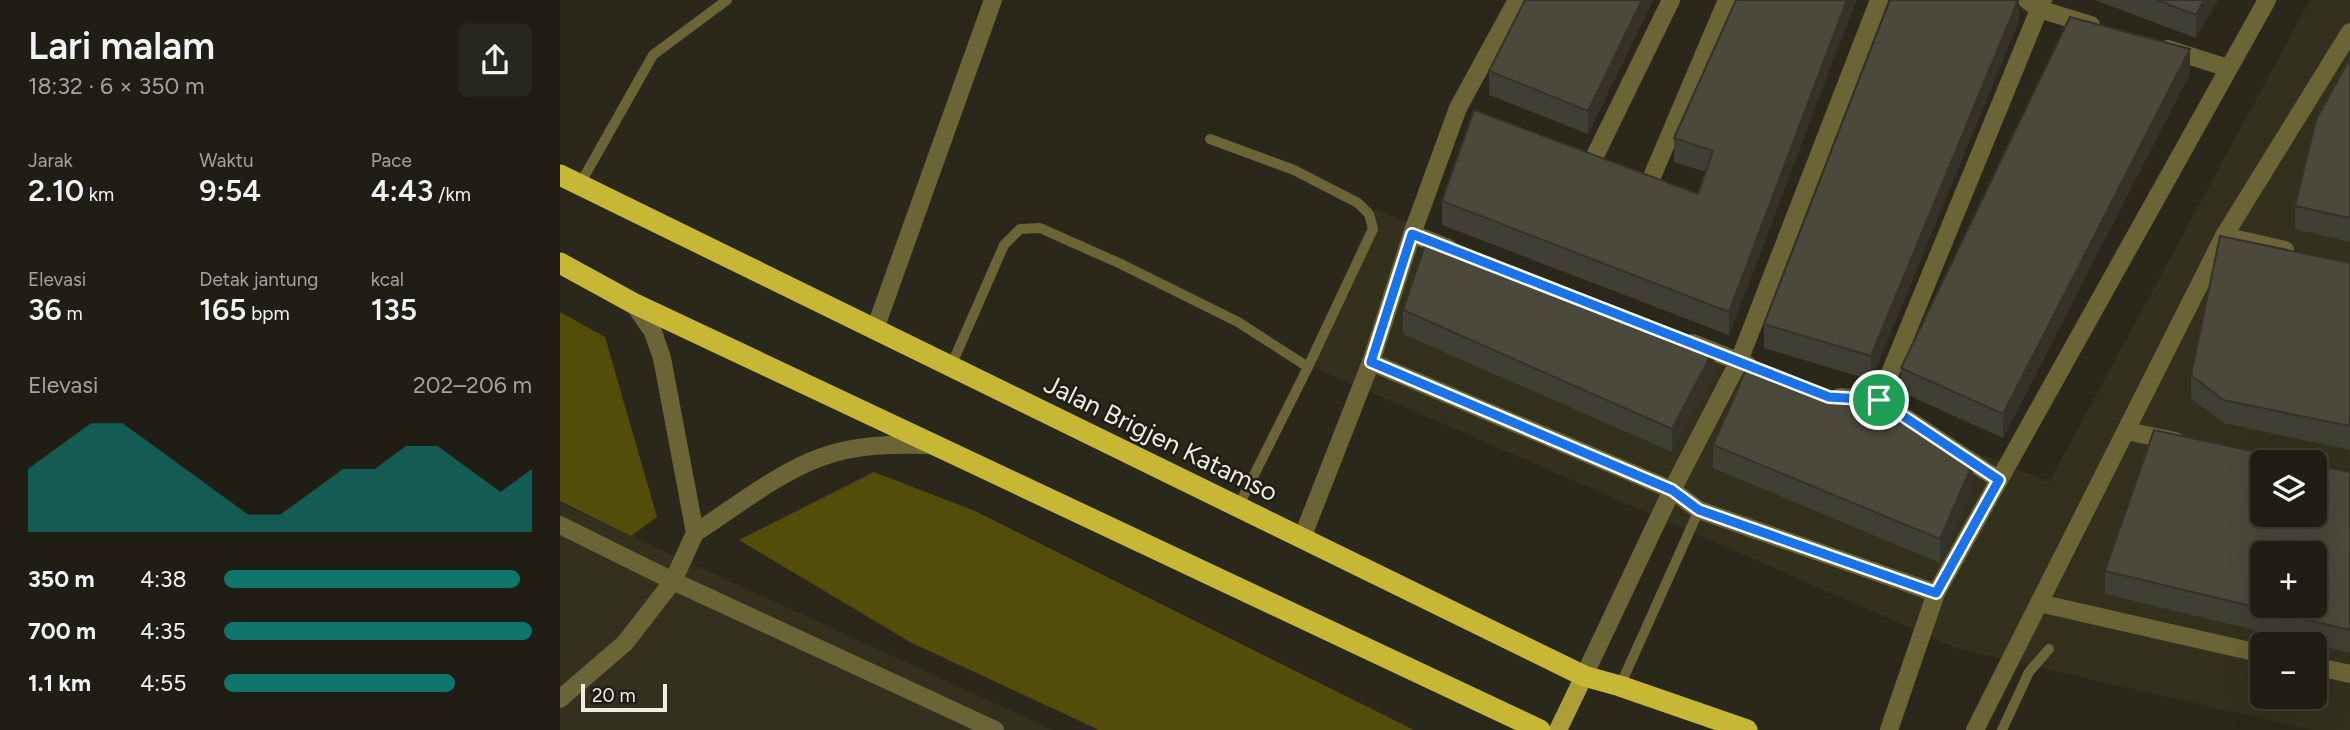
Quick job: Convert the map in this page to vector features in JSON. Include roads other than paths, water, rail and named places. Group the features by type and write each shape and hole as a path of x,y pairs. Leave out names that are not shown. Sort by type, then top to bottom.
{"highway":[{"name":"Jalan Brigjen Katamso","path":"560,175 1584,676 1747,730"},
{"path":"560,263 633,303 1540,730"}],"main road":[{"path":"1558,730 1584,676"}],"street":[{"path":"876,329 993,0"},
{"path":"1302,538 1371,362 1412,234 1464,111 1517,0"},
{"path":"1590,166 1671,0"},
{"path":"1669,193 1642,184 1727,0"},
{"path":"1584,676 1672,490 1739,361 1879,0"},
{"path":"1889,730 1936,593 2267,0"},
{"path":"1879,400 2036,3 2102,29"},
{"path":"1975,730 2224,236 2350,32"},
{"path":"2152,44 2228,68"},
{"path":"1412,234 1462,253"},
{"path":"2224,236 2300,253"},
{"path":"633,303 653,332 662,358 695,533"},
{"path":"1676,337 1764,371"},
{"path":"1371,362 1672,490 1699,510 1936,593"},
{"path":"1829,397 1879,400 1999,480"},
{"path":"2126,430 2192,445"},
{"path":"560,699 625,643 673,581 695,533 785,475 820,458 886,444 934,445"},
{"path":"560,525 673,581 995,730"},
{"path":"2039,603 2250,651"},
{"path":"2327,669 2350,674"}],"lane":[{"path":"580,184 653,55 726,0"},
{"path":"1210,139 1294,170 1358,203 1369,214 1373,229 1238,507"},
{"path":"951,366 1004,245 1020,229 1040,228 1121,264 1238,322 1308,367"},
{"path":"1620,686 1699,510"},
{"path":"2002,730 2029,672 2049,649"}]}
